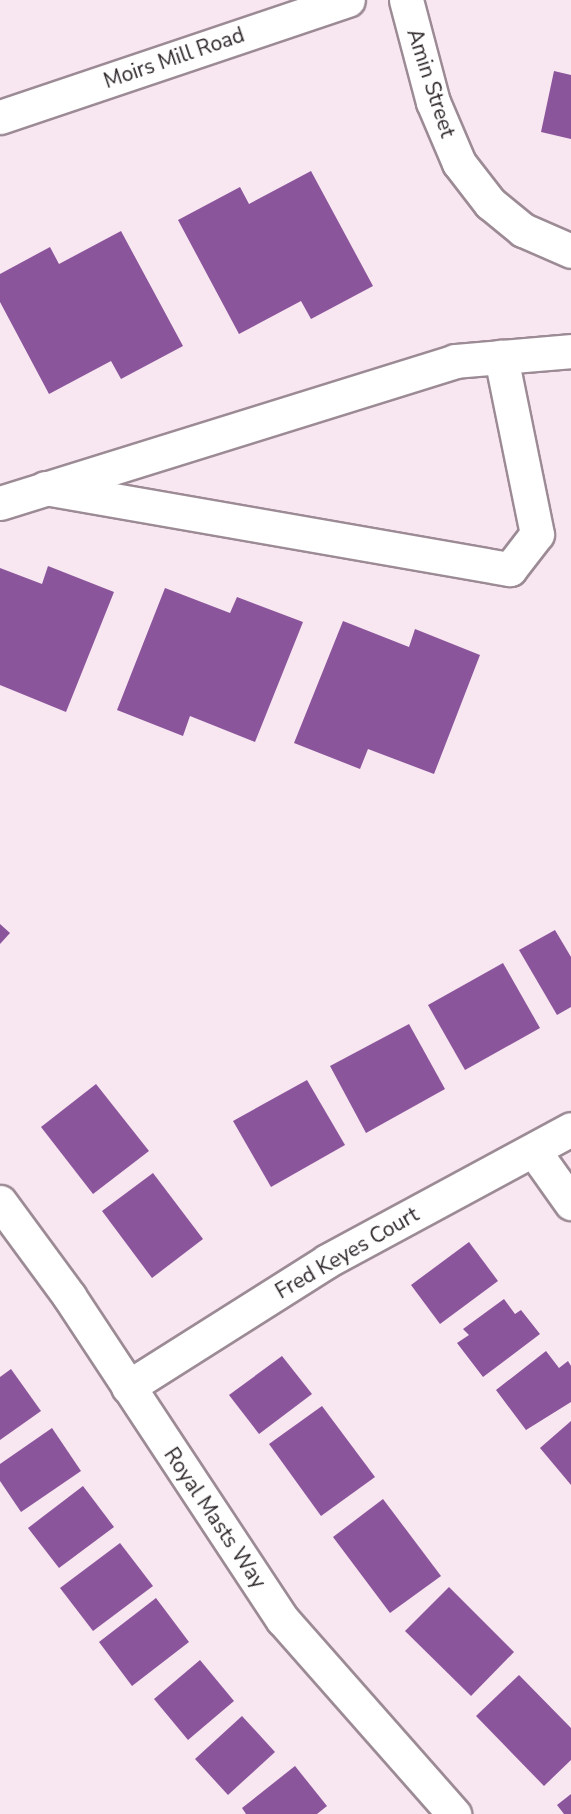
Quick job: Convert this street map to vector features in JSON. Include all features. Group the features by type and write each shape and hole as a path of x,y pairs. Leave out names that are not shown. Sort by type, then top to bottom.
{"street":[{"name":"Moirs Mill Road","path":"0,117 348,0"},
{"name":"Amin Street","path":"406,0 433,102 459,163 490,203 523,230 571,250"},
{"path":"0,503 455,361 571,351"},
{"path":"45,488 510,568 537,534 501,357"},
{"name":"Fred Keyes Court","path":"128,1387 327,1260 534,1151 571,1129"},
{"path":"534,1151 571,1203"},
{"name":"Royal Masts Way","path":"0,1203 69,1296 283,1620 454,1814"}],"building":[{"path":"554,71 571,75 571,139 541,132"},
{"path":"311,171 373,286 311,319 301,301 239,334 178,220 240,187 249,204"},
{"path":"121,231 183,346 121,379 111,361 49,394 0,302 0,274 50,247 59,264"},
{"path":"48,566 114,592 66,712 0,685 0,568 42,584"},
{"path":"165,588 230,613 237,597 303,622 255,742 190,716 183,736 117,710"},
{"path":"343,621 409,647 415,629 480,655 434,774 368,749 360,769 294,743"},
{"path":"0,924 10,933 0,944"},
{"path":"555,930 571,957 571,1007 557,1015 519,950"},
{"path":"503,963 540,1028 465,1070 428,1005"},
{"path":"409,1024 445,1089 366,1133 330,1066"},
{"path":"307,1080 345,1145 271,1187 233,1121"},
{"path":"96,1084 149,1151 93,1194 41,1127"},
{"path":"153,1173 203,1239 152,1278 102,1211"},
{"path":"469,1242 498,1281 440,1324 411,1285"},
{"path":"504,1299 515,1314 521,1310 540,1334 483,1377 457,1343 469,1335 463,1329"},
{"path":"546,1351 559,1368 568,1361 571,1366 571,1402 526,1430 496,1390"},
{"path":"282,1356 312,1394 259,1434 229,1395"},
{"path":"11,1369 41,1411 0,1440 0,1377"},
{"path":"322,1406 375,1477 321,1516 269,1444"},
{"path":"571,1421 571,1485 540,1448"},
{"path":"52,1428 81,1471 21,1512 0,1481 0,1464"},
{"path":"83,1486 114,1527 59,1568 28,1528"},
{"path":"383,1499 441,1576 390,1613 333,1537"},
{"path":"120,1543 153,1586 93,1631 60,1588"},
{"path":"449,1587 514,1652 471,1696 405,1631"},
{"path":"156,1598 189,1642 132,1686 99,1642"},
{"path":"200,1660 234,1701 188,1740 154,1699"},
{"path":"519,1675 571,1728 571,1760 544,1786 476,1716"},
{"path":"242,1716 275,1752 228,1795 195,1759"},
{"path":"295,1766 327,1806 317,1814 246,1814 242,1808"},
{"path":"571,1794 571,1814 564,1814 557,1805"}]}
